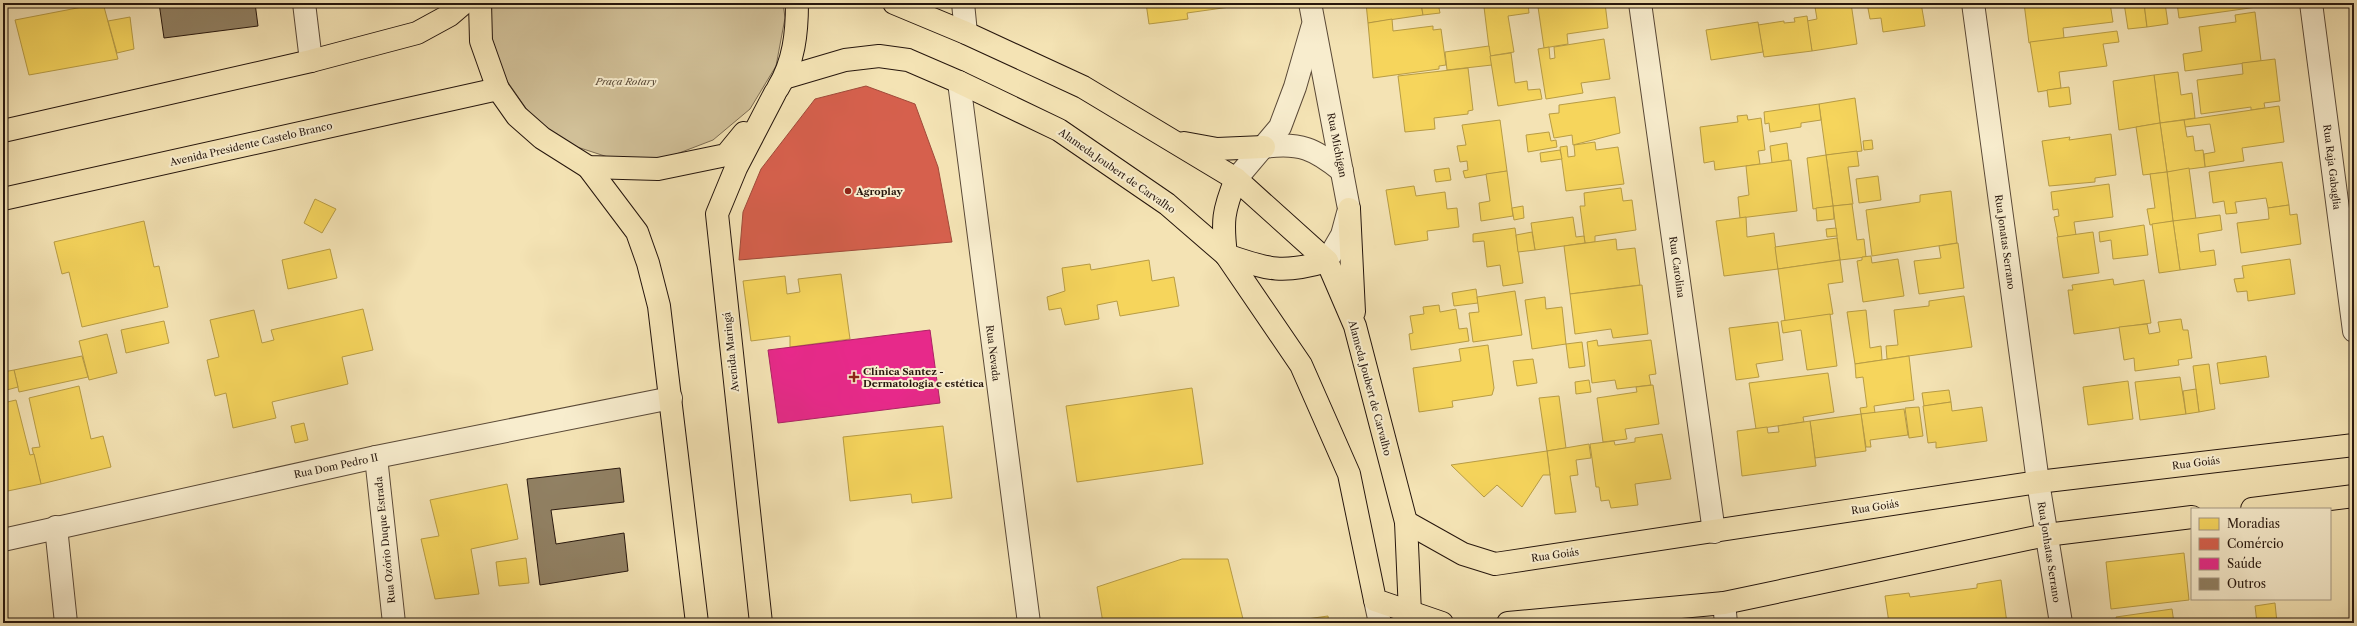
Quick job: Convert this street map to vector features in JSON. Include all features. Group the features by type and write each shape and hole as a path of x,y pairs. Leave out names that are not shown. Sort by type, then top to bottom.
{"main road":[{"path":"3,131 311,61 417,33 450,15 464,3"},
{"path":"480,3 481,41 498,89 517,116 542,138 588,166 637,232 648,263 659,306 671,398 696,623"},
{"path":"588,166 658,170 726,155 780,86 797,36 797,3"},
{"name":"Alameda Joubert de Carvalho","path":"894,3 966,33 1083,87 1236,179 1327,261 1354,326 1406,522 1410,618"},
{"name":"Alameda Joubert de Carvalho","path":"780,86 845,60 879,56 908,60 959,82 1059,130 1167,204 1226,255 1301,365 1349,474 1375,600"},
{"name":"Avenida Maringá","path":"761,623 717,214 736,168 780,86"},
{"name":"Avenida Presidente Castelo Branco","path":"3,199 498,89"},
{"path":"1169,140 1217,149 1264,147"},
{"path":"1236,179 1227,201 1223,224 1226,255 1252,264 1280,270 1299,269 1327,261"},
{"path":"1349,209 1354,326"},
{"name":"Rua Goiás","path":"1406,522 1463,554 1494,564 2038,482 2354,445"},
{"path":"2260,508 2354,496"},
{"path":"1508,623 1725,613 2046,535 2191,517"},
{"path":"1375,600 1410,618 1442,623"}],"street":[{"path":"304,3 311,61"},
{"path":"963,3 966,33"},
{"name":"Rua Michigan","path":"1310,3 1349,209 1342,235 1327,261"},
{"name":"Rua Carolina","path":"1640,3 1714,532"},
{"name":"Rua Jonatas Serrano","path":"1973,3 2038,482"},
{"name":"Rua Raja Gabaglia","path":"2311,3 2354,331"},
{"name":"Rua Michigan","path":"1236,179 1280,127 1295,87 1313,25"},
{"name":"Rua Nevada","path":"959,82 1029,623"},
{"path":"1264,147 1282,145 1300,147 1322,155 1342,172"},
{"name":"Rua Dom Pedro II","path":"3,540 376,457 671,398"},
{"name":"Rua Ozório Duque Estrada","path":"376,457 394,623"},
{"name":"Rua Jonhatas Serrano","path":"2038,482 2061,623"},
{"path":"56,527 66,623"},
{"path":"1375,600 1380,623"}],"green space":[{"name":"Praça Rotary","path":"492,3 783,3 785,18 776,66 750,109 713,140 666,158 617,160 571,145 532,117 505,78 490,33"}],"building: Moradias":[{"path":"103,3 118,59 29,75 15,20"},
{"path":"1146,3 1237,3 1237,6 1187,13 1188,19 1149,24"},
{"path":"1366,3 1421,3 1423,15 1368,23"},
{"path":"1421,3 1438,3 1440,13 1423,15"},
{"path":"1511,3 1528,3 1529,13 1508,16 1514,52 1490,56 1484,7"},
{"path":"1562,3 1605,3 1608,28 1567,34 1568,44 1544,48 1538,7"},
{"path":"1838,3 1851,3 1857,44 1812,51 1807,21 1817,19 1815,7"},
{"path":"1867,3 1921,3 1925,26 1883,32 1881,18 1870,19"},
{"path":"2024,3 2110,3 2113,22 2063,28 2064,38 2029,43"},
{"path":"2124,3 2144,3 2147,27 2128,29"},
{"path":"2144,3 2165,3 2168,24 2147,27"},
{"path":"2177,3 2263,3 2264,6 2179,18"},
{"path":"2255,12 2261,61 2185,71 2183,54 2202,51 2199,27 2236,22 2235,15"},
{"path":"1807,16 1812,51 1764,57 1758,25 1784,21 1784,23 1795,22 1794,18"},
{"path":"130,17 134,49 117,53 108,21"},
{"path":"1392,19 1393,31 1433,26 1433,30 1441,29 1446,65 1439,66 1439,69 1373,78 1368,23"},
{"path":"1758,22 1763,52 1711,60 1706,30"},
{"path":"2117,31 2119,42 2103,44 2107,66 2059,72 2061,88 2038,92 2030,42"},
{"path":"1604,39 1610,79 1581,83 1583,93 1546,99 1538,49 1549,47 1550,59 1555,58 1554,47"},
{"path":"1489,46 1492,65 1447,70 1445,52"},
{"path":"1511,53 1515,83 1527,81 1528,90 1540,89 1542,99 1498,106 1490,56"},
{"path":"2275,59 2280,101 2264,103 2265,108 2251,110 2251,107 2201,114 2197,80 2243,74 2242,63"},
{"path":"1468,68 1473,110 1468,111 1468,114 1434,118 1435,129 1405,132 1398,76"},
{"path":"2178,72 2181,95 2192,93 2195,118 2160,123 2154,75"},
{"path":"2154,75 2160,123 2119,130 2113,81"},
{"path":"2069,87 2071,104 2049,107 2047,90"},
{"path":"1615,97 1620,133 1573,145 1572,135 1554,138 1549,114 1559,113 1559,105"},
{"path":"1855,98 1862,151 1826,155 1819,104"},
{"path":"1819,104 1821,120 1801,123 1801,127 1770,132 1769,123 1765,124 1764,112"},
{"path":"2279,106 2284,142 2242,148 2244,161 2205,167 2204,154 2215,152 2210,124 2185,127 2184,120"},
{"path":"1747,115 1748,120 1761,118 1765,150 1758,151 1760,164 1715,170 1714,161 1704,163 1700,127 1738,122 1737,116"},
{"path":"1500,120 1507,171 1465,178 1463,171 1468,170 1467,161 1460,162 1457,146 1466,145 1462,125"},
{"path":"2184,120 2187,137 2193,136 2195,151 2203,150 2205,167 2167,172 2160,123"},
{"path":"2160,123 2167,172 2143,175 2136,127"},
{"path":"1549,132 1551,141 1556,140 1557,147 1528,152 1526,135"},
{"path":"2111,134 2116,175 2095,178 2095,182 2049,186 2042,141 2070,137 2069,140"},
{"path":"1872,140 1873,149 1864,150 1863,141"},
{"path":"1595,142 1596,150 1618,147 1624,184 1566,191 1560,147 1567,146 1568,157 1575,156 1574,145"},
{"path":"1787,143 1789,160 1772,163 1770,146"},
{"path":"1560,150 1562,159 1541,162 1540,153"},
{"path":"1857,151 1859,166 1848,167 1853,204 1833,206 1826,155"},
{"path":"1826,155 1833,206 1813,209 1807,158"},
{"path":"1791,160 1797,211 1740,218 1738,197 1749,195 1746,166"},
{"path":"2282,162 2289,205 2268,208 2266,198 2235,202 2237,213 2226,214 2224,201 2213,203 2209,172"},
{"path":"1449,168 1451,180 1436,182 1434,170"},
{"path":"2189,168 2196,219 2173,221 2167,172"},
{"path":"1507,171 1513,216 1481,221 1479,203 1490,201 1486,174"},
{"path":"2167,172 2173,221 2150,225 2147,209 2155,208 2150,174"},
{"path":"1878,176 1881,200 1859,203 1856,179"},
{"path":"2109,184 2113,217 2074,222 2076,235 2058,237 2054,217 2059,216 2058,209 2053,210 2051,192"},
{"path":"1414,186 1416,196 1445,192 1447,209 1457,208 1459,227 1427,231 1428,240 1395,245 1386,190"},
{"path":"1621,188 1623,201 1632,200 1636,230 1595,236 1595,242 1585,243 1580,206 1585,206 1584,193"},
{"path":"1951,191 1957,243 1872,256 1866,210 1920,202 1920,195"},
{"path":"315,199 336,209 322,233 304,223"},
{"path":"1852,204 1857,240 1864,239 1866,257 1840,260 1833,206"},
{"path":"2289,205 2290,215 2297,214 2301,244 2241,253 2237,223 2269,219 2268,208"},
{"path":"1523,206 1524,218 1514,220 1512,208"},
{"path":"1833,206 1834,219 1817,221 1816,208"},
{"path":"2220,215 2222,230 2198,234 2200,252 2214,250 2216,265 2180,270 2173,221"},
{"path":"1573,217 1576,237 1584,236 1585,243 1535,250 1531,223"},
{"path":"1746,217 1747,237 1774,233 1778,269 1724,276 1716,221"},
{"path":"144,221 154,267 159,266 168,307 82,327 69,272 62,274 54,242"},
{"path":"2173,221 2180,270 2159,273 2152,224"},
{"path":"2144,225 2148,255 2113,259 2111,240 2100,242 2099,232"},
{"path":"1515,228 1523,283 1503,286 1500,265 1487,267 1484,241 1473,242 1473,234"},
{"path":"1836,228 1837,236 1827,237 1826,229"},
{"path":"1532,232 1535,250 1518,252 1516,235"},
{"path":"2093,232 2099,273 2063,278 2057,237"},
{"path":"1837,238 1840,260 1778,269 1775,247"},
{"path":"1616,239 1617,250 1635,248 1640,285 1570,294 1564,246"},
{"path":"1958,243 1964,288 1919,294 1914,261 1941,258 1939,246"},
{"path":"330,249 337,278 288,289 282,260"},
{"path":"1871,256 1872,263 1898,259 1904,296 1863,302 1857,261 1862,260 1862,257"},
{"path":"2290,259 2295,294 2248,301 2247,291 2237,292 2234,279 2244,278 2242,266"},
{"path":"1149,260 1152,281 1174,277 1179,306 1120,316 1117,301 1097,305 1099,319 1065,325 1061,308 1049,310 1047,297 1065,291 1062,268 1090,264 1091,270"},
{"path":"1840,260 1843,282 1828,284 1833,314 1785,321 1778,269"},
{"path":"841,274 850,339 790,347 790,336 751,341 743,281 785,276 787,294 800,292 798,279"},
{"path":"2113,279 2114,285 2144,280 2151,323 2074,334 2068,290 2073,290 2072,285"},
{"path":"1642,285 1648,334 1613,338 1611,329 1575,334 1570,294"},
{"path":"1476,289 1478,303 1454,306 1452,293"},
{"path":"1515,291 1522,335 1473,342 1469,313 1479,312 1477,297"},
{"path":"1964,296 1972,347 1887,359 1886,346 1898,345 1894,310 1929,306 1929,301"},
{"path":"1545,297 1546,309 1562,307 1566,344 1532,349 1525,300"},
{"path":"1439,305 1440,312 1456,309 1459,329 1467,328 1469,341 1411,350 1409,334 1413,333 1410,316 1424,314 1423,307"},
{"path":"363,309 373,350 342,357 348,384 272,402 276,418 233,428 226,393 215,396 207,360 219,357 210,320 254,310 262,343 274,340 271,330"},
{"path":"1866,310 1870,348 1881,346 1882,360 1855,364 1847,312"},
{"path":"1830,314 1837,366 1807,370 1801,330 1783,333 1781,321"},
{"path":"2181,319 2183,330 2188,330 2192,358 2178,360 2179,365 2135,371 2134,358 2124,360 2119,327 2147,324 2149,334 2160,332 2158,322"},
{"path":"164,321 169,343 126,353 121,330"},
{"path":"1778,322 1783,360 1756,364 1759,377 1736,380 1729,328"},
{"path":"107,334 117,373 89,380 79,341"},
{"path":"1597,340 1598,346 1651,340 1656,374 1649,375 1651,385 1617,389 1615,380 1592,383 1587,342"},
{"path":"1582,342 1585,366 1569,368 1566,344"},
{"path":"1488,345 1494,388 1492,395 1452,401 1453,407 1419,412 1413,368 1461,361 1459,349"},
{"path":"82,356 88,377 19,392 14,370"},
{"path":"1909,356 1914,400 1874,406 1875,413 1861,414 1860,408 1867,407 1863,377 1856,378 1855,364"},
{"path":"2266,356 2269,377 2220,384 2217,363"},
{"path":"1533,359 1537,383 1517,386 1513,361"},
{"path":"2209,364 2215,409 2199,412 2193,366"},
{"path":"14,370 18,387 3,391 3,372"},
{"path":"1828,373 1834,412 1803,417 1804,422 1756,429 1749,383"},
{"path":"2180,377 2186,414 2140,420 2135,382"},
{"path":"1589,380 1591,392 1576,394 1575,382"},
{"path":"2128,381 2133,419 2088,425 2083,387"},
{"path":"1653,385 1659,424 1625,429 1627,439 1603,442 1597,398 1637,392 1636,387"},
{"path":"79,386 91,439 103,436 111,467 41,484 32,448 40,447 29,398"},
{"path":"1192,388 1203,464 1077,482 1066,406"},
{"path":"2196,389 2199,412 2186,414 2183,391"},
{"path":"1949,390 1951,402 1924,406 1922,393"},
{"path":"1559,396 1566,448 1547,451 1539,398"},
{"path":"16,400 30,455 34,454 41,484 3,492 3,403"},
{"path":"1951,402 1952,411 1982,407 1987,441 1936,448 1936,442 1928,443 1923,406"},
{"path":"1919,407 1923,436 1909,438 1905,408"},
{"path":"1904,409 1908,435 1870,440 1871,447 1866,447 1861,414"},
{"path":"1861,414 1866,451 1815,458 1810,421"},
{"path":"1810,421 1816,466 1742,476 1737,431 1767,427 1768,433 1779,432 1778,426"},
{"path":"304,423 308,440 295,443 291,426"},
{"path":"943,426 952,498 912,503 911,494 850,501 843,437"},
{"path":"1662,434 1671,479 1635,484 1638,505 1611,508 1609,500 1601,501 1599,487 1596,487 1590,444 1614,441 1615,445 1635,442 1635,438"},
{"path":"1589,444 1591,458 1576,460 1578,475 1570,476 1576,512 1555,514 1547,451"},
{"path":"1547,451 1550,475 1543,475 1522,507 1497,485 1484,497 1451,465"},
{"path":"507,484 518,539 471,549 479,594 435,599 421,539 439,536 430,500"},
{"path":"2184,553 2189,600 2111,609 2106,562"},
{"path":"526,558 529,583 499,586 496,562"},
{"path":"1182,559 1228,559 1244,623 1103,623 1097,587"},
{"path":"2001,580 2007,623 1889,623 1885,596 1909,593 1910,597 1977,588 1977,584"},
{"path":"2275,603 2277,623 2257,623 2255,606"},
{"path":"2172,609 2174,623 2117,623 2116,617"},
{"path":"1328,616 1329,623 1278,623"}],"building: Comércio":[{"name":"Agroplay","path":"866,86 915,104 938,167 952,242 739,260 743,212 761,169 815,99"}],"building: Saúde":[{"name":"Clínica Santez - Dermatologia e estética","path":"930,330 940,403 778,423 768,350"}],"building: Outros":[{"path":"159,3 255,3 258,26 164,38"},
{"path":"620,468 624,502 551,510 556,544 624,533 628,571 540,585 527,479"}],"place":[{"name":"Agroplay","path":"848,191"},
{"name":"Clínica Santez - Dermatologia e estética","path":"854,377"}]}
